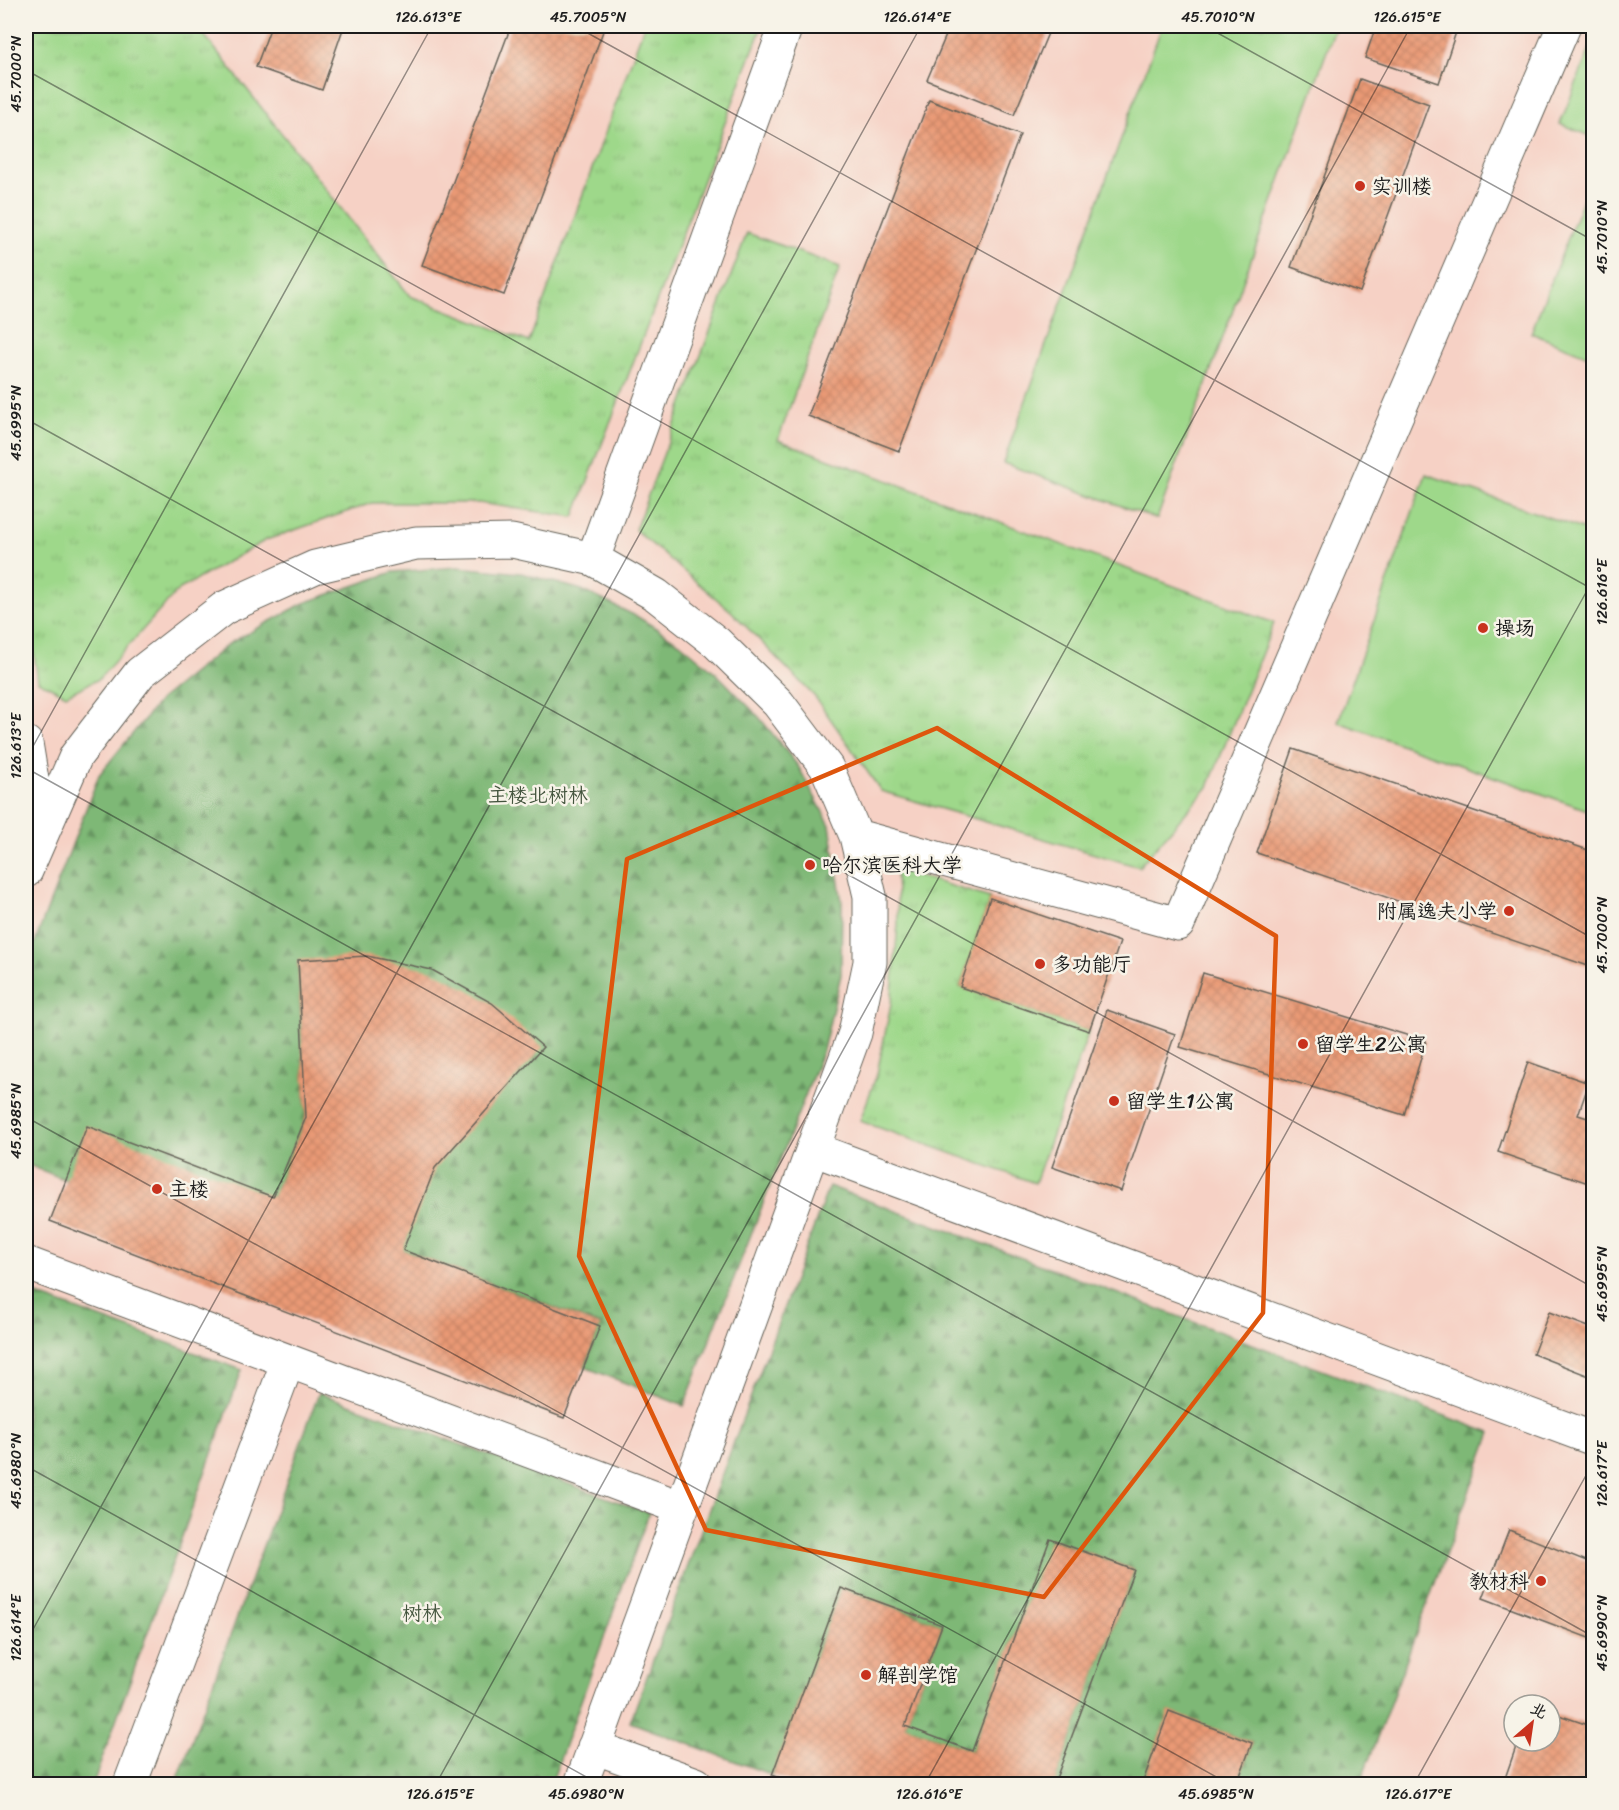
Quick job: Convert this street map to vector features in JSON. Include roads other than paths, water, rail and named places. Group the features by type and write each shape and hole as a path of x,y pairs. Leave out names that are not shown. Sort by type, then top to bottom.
{"street":[{"path":"593,559 786,26"},
{"path":"856,836 1178,924 1564,26"},
{"path":"26,871 76,756 140,673 225,608 315,567 416,543 512,541 593,559 665,602 717,643 778,703 827,768 856,836 870,896 870,962 855,1033 581,1785"},
{"path":"26,743 41,836"},
{"path":"813,1149 1593,1439"},
{"path":"26,1263 682,1508"},
{"path":"130,1785 288,1361"},
{"path":"594,1747 696,1785"}],"place":[{"name":"实训楼","path":"1360,186"},
{"name":"操场","path":"1483,628"},
{"name":"哈尔滨医科大学","path":"810,865"},
{"name":"附属逸夫小学","path":"1509,911"},
{"name":"多功能厅","path":"1040,964"},
{"name":"留学生2公寓","path":"1303,1044"},
{"name":"留学生1公寓","path":"1114,1101"},
{"name":"主楼","path":"157,1189"},
{"name":"教材科","path":"1541,1581"},
{"name":"解剖学馆","path":"866,1675"}],"park label":[{"name":"主楼北树林","path":"538,795"},
{"name":"树林","path":"422,1613"}]}
